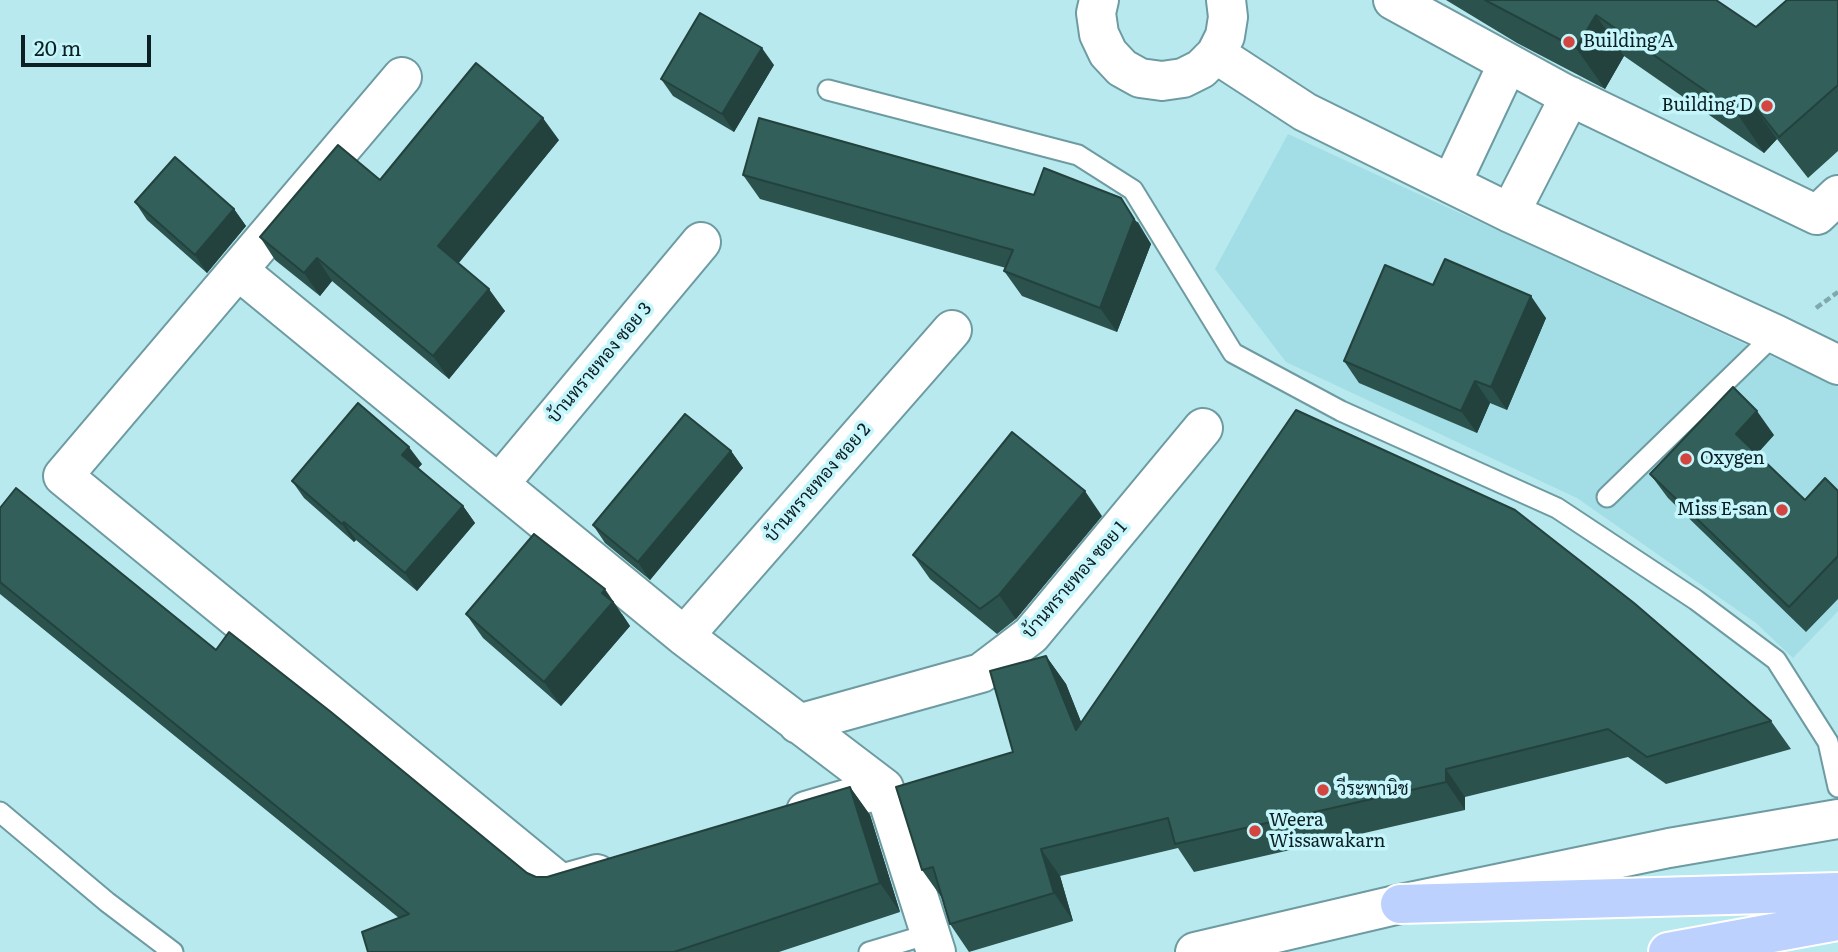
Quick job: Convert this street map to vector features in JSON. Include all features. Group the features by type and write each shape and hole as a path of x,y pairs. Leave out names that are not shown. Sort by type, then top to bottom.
{"highway":[{"path":"1400,904 1838,892"},
{"path":"1668,952 1838,920"}],"street":[{"path":"1099,0 1096,13 1099,34 1108,53 1122,68 1140,78 1161,81 1183,78 1201,69 1216,54 1225,36 1228,17 1226,0"},
{"path":"1392,0 1570,96 1817,215 1838,195"},
{"path":"1216,54 1305,113 1510,213 1838,365"},
{"path":"1451,184 1508,63"},
{"path":"402,77 63,476 561,884 626,865"},
{"path":"1510,213 1570,96"},
{"name":"บ้านทรายทอง ซอย 3","path":"499,484 701,242"},
{"path":"239,271 684,636 884,788 932,943"},
{"name":"บ้านทรายทอง ซอย 2","path":"684,636 952,330"},
{"name":"บ้านทรายทอง ซอย 1","path":"798,724 981,673 1031,635 1203,428"},
{"path":"768,822 884,788"},
{"path":"1195,952 1400,904 1669,848 1838,819"}],"lane":[{"path":"828,90 1078,155 1133,190 1233,353 1341,411 1556,508 1696,600 1776,660 1828,743 1838,787"},
{"path":"1607,497 1775,334"},
{"path":"0,812 107,902 173,952"},
{"path":"869,952 932,943"}],"shaded area":[{"path":"1288,134 1838,387 1838,611 1793,658 1756,623 1577,498 1286,362 1215,269"}],"building":[{"path":"1485,0 1716,0 1756,27 1787,0 1838,0 1838,85 1779,137 1748,98 1736,112 1596,15 1576,48"},
{"path":"700,13 762,48 722,114 661,79"},
{"path":"476,63 543,118 438,246 489,289 433,356 317,258 304,273 260,237 338,145 380,180"},
{"path":"759,118 1034,195 1044,168 1121,198 1134,219 1100,308 1004,271 1013,250 743,175"},
{"path":"175,157 234,209 195,255 135,202"},
{"path":"1445,259 1531,296 1491,387 1475,381 1461,411 1344,361 1385,265 1433,285"},
{"path":"1733,387 1757,411 1736,434 1805,500 1825,478 1838,491 1838,556 1789,607 1650,474"},
{"path":"358,403 409,447 402,455 463,506 405,573 292,481"},
{"path":"1296,410 1515,510 1634,603 1771,721 1647,757 1608,729 1446,769 1446,782 1175,844 1168,818 1041,849 1054,893 950,924 933,867 922,870 896,787 1013,752 990,671 1046,656 1076,730"},
{"path":"685,414 731,451 638,562 593,525"},
{"path":"1012,432 1085,491 999,595 980,609 913,555"},
{"path":"16,488 216,650 229,632 527,873 536,877 547,877 850,787 880,883 674,952 368,952 362,932 409,914 0,582 0,508"},
{"path":"534,534 605,589 602,593 613,602 544,682 466,614"}],"place":[{"name":"Building A","path":"1569,42"},
{"name":"Building D","path":"1767,106"},
{"name":"Oxygen","path":"1686,459"},
{"name":"Miss E-san","path":"1782,510"},
{"name":"วีระพานิช","path":"1323,790"},
{"name":"Weera Wissawakarn","path":"1255,831"}]}
